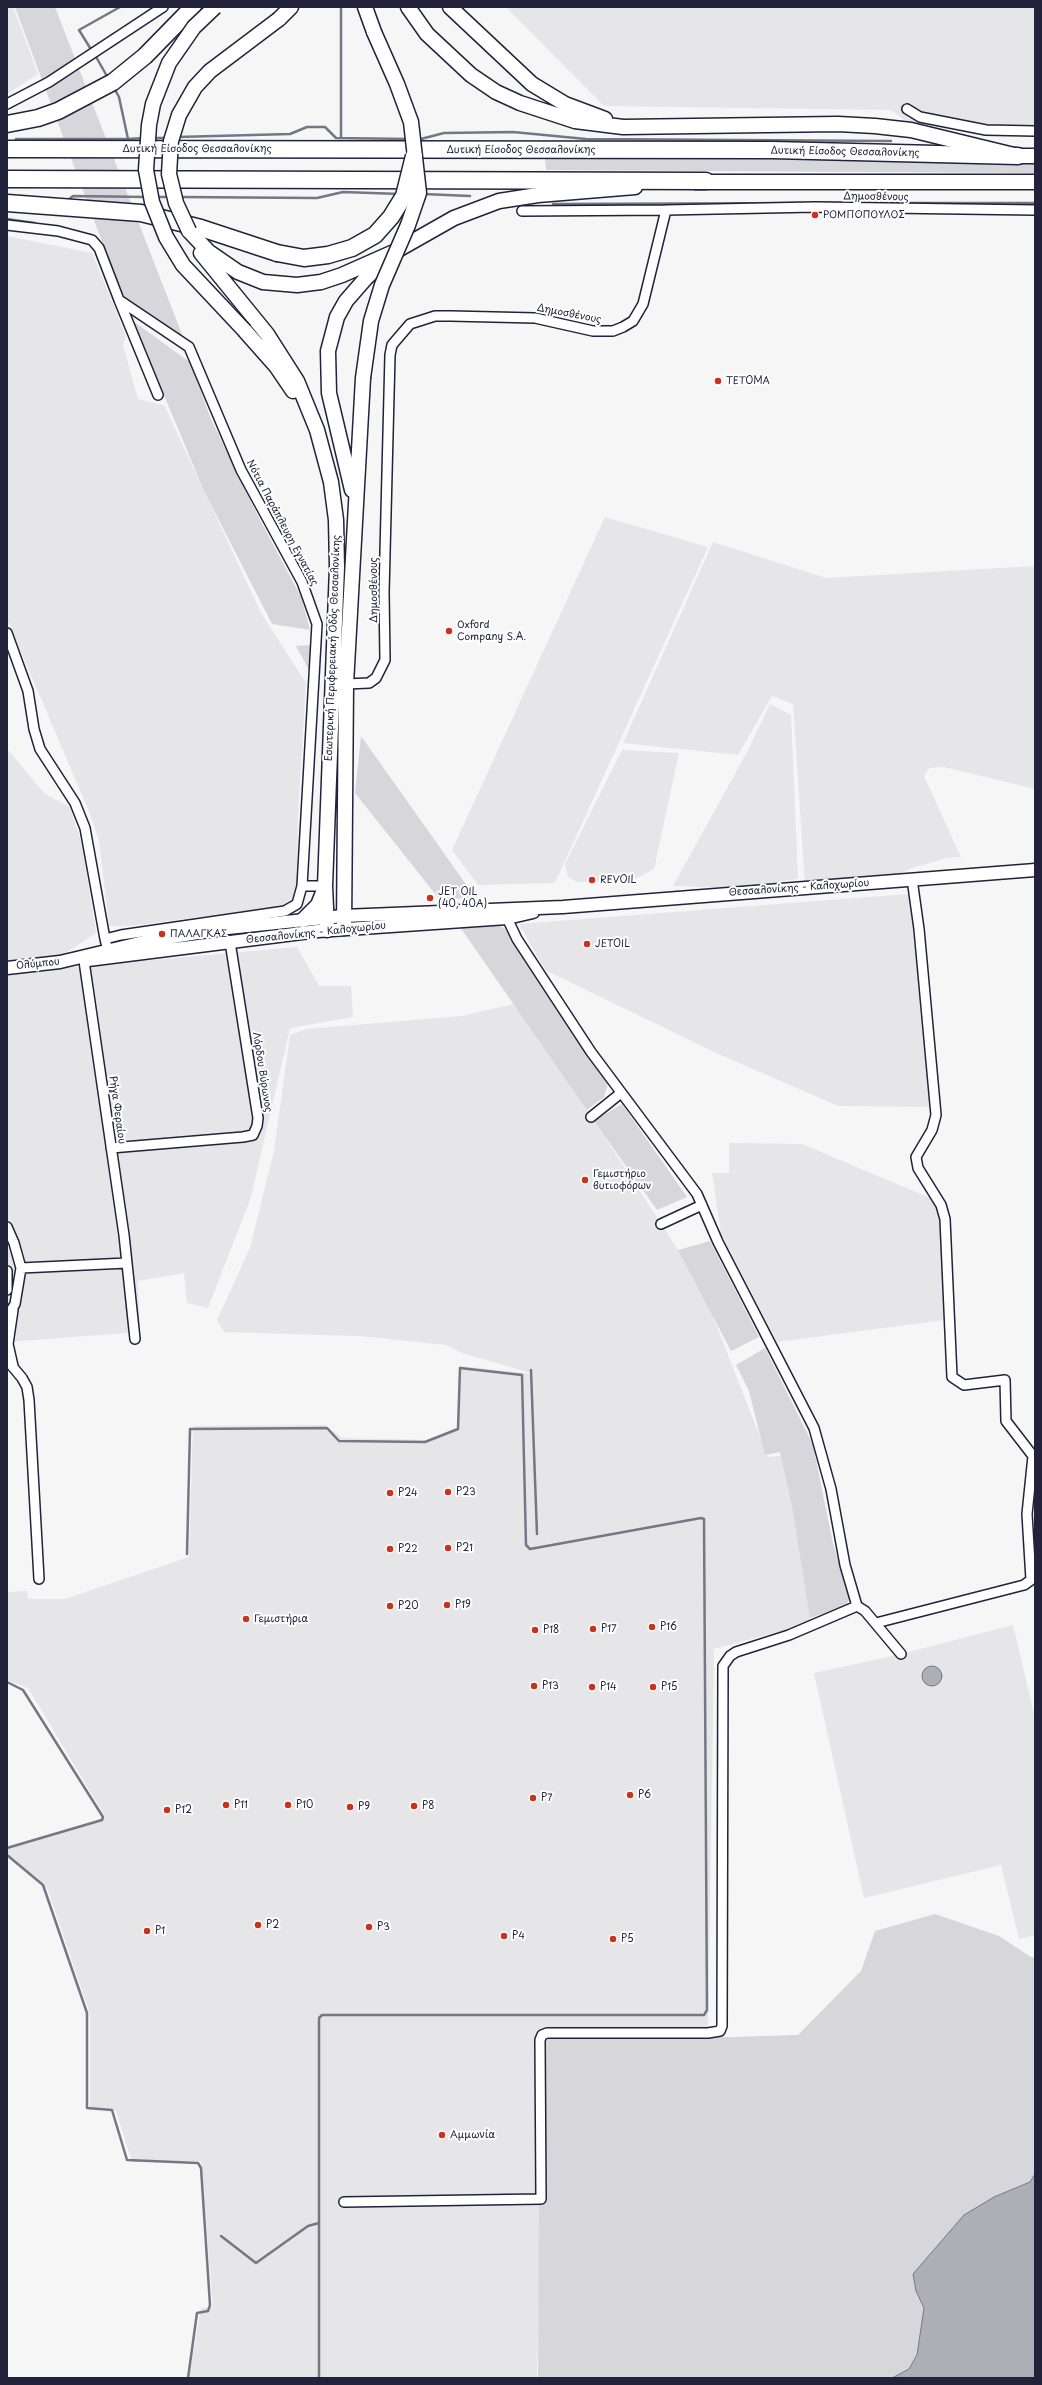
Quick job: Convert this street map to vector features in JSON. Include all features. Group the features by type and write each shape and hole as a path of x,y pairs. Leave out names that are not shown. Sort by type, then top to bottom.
{"highway":[{"path":"7,124 38,118 77,103 113,82 145,56 193,7"},
{"path":"215,7 194,27 169,63 150,118 146,149 146,170 155,209 166,237 183,265 276,366 312,420"},
{"name":"Εσωτερική Περιφερειακή Οδός Θεσσαλονίκης","path":"291,7 279,19 210,70 195,87 179,116 171,141 170,174 176,203 199,250 267,334 286,360 297,381 325,454 336,520 337,567 325,886 327,924"},
{"name":"Εσωτερική Περιφερειακή Οδός Θεσσαλονίκης","path":"343,922 346,684 363,378 371,321 379,292 408,225 418,193 414,156 414,139 406,106 374,32 365,7"},
{"path":"408,7 427,34 443,51 471,75 496,92 541,111 576,121 607,126 838,124 875,126 911,130 1018,156"},
{"path":"450,7 532,84 546,94 578,110 608,120 639,126"},
{"name":"Δυτική Είσοδος Θεσσαλονίκης","path":"7,149 772,150 1035,156"},
{"path":"7,202 141,213 193,226 277,254 304,258 352,248 375,235 391,217 404,196 414,156"},
{"path":"7,179 1035,182"},
{"path":"189,231 215,257 238,272 263,282 280,285 297,285 321,282 342,275 394,252 454,218 499,201 538,195 706,181"},
{"path":"356,524 352,489 329,393 328,351 338,318 346,301 366,278 394,252"},
{"path":"303,920 318,905 325,886"}],"main road":[{"name":"Θεσσαλονίκης - Καλοχωρίου","path":"108,949 230,942 327,924 447,911 484,908 563,906 1035,870"},
{"name":"Θεσσαλονίκης - Καλοχωρίου","path":"343,922 461,921 502,918 563,906"},
{"name":"Θεσσαλονίκης - Καλοχωρίου","path":"69,961 84,961 108,949 228,928 303,920 327,924"},
{"path":"69,961 108,949"},
{"name":"Ολύμπου","path":"7,968 69,961"}],"street":[{"path":"9,103 49,82 163,7"},
{"path":"907,109 920,117 986,130 1035,131"},
{"name":"Δημοσθένους","path":"346,684 369,683 376,678 385,660 384,584 389,367 392,345 401,332 410,324 434,316 535,318 593,331 613,331 633,320 643,304 666,210 815,206 1035,210"},
{"path":"522,211 666,210"},
{"path":"7,225 58,231 92,240 99,248 158,395"},
{"name":"Νότια Παράπλευρη Εγνατίας","path":"108,949 189,923 285,911 297,904 302,886 318,636 309,596 241,470 190,348 119,300"},
{"path":"7,633 28,690 34,729 40,749 75,803 85,828 108,949"},
{"path":"876,1624 1024,1585 1031,1580 1027,1514 1033,1456 1006,1422 1005,1380 964,1385 952,1377 945,1219 942,1205 918,1168 916,1157 932,1130 936,1115 919,929 912,879"},
{"path":"302,886 325,886"},
{"path":"502,918 621,1093 690,1183 702,1205 718,1242 814,1428 831,1488 842,1555 857,1606 866,1611 901,1654"},
{"name":"Λόρδου Βύρωνος","path":"111,1148 243,1137 253,1134 257,1126 258,1118 230,942"},
{"name":"Ρήγα Φεραίου","path":"84,961 127,1263 135,1339"},
{"path":"591,1117 621,1093"},
{"path":"661,1224 702,1205"},
{"path":"7,1227 14,1243 21,1268 8,1344 14,1368"},
{"path":"21,1268 127,1263"},
{"path":"7,1271 7,1290"},
{"path":"7,1317 15,1304"},
{"path":"7,1360 27,1387 29,1400 39,1579"},
{"path":"344,2202 541,2199 540,2040 542,2035 547,2033 716,2033 720,2031 722,2026 722,1666 730,1656 736,1652 789,1635 857,1606"}],"shaded area":[{"path":"7,7 13,7 38,74 7,94"},
{"path":"15,7 55,7 183,337 130,304 120,290"},
{"path":"506,7 1035,7 1035,125 911,125 891,110 604,106"},
{"path":"545,157 1035,159 1035,173 546,170"},
{"path":"7,236 92,253 126,336 123,345 138,399 164,405 261,613 306,683 298,813 297,888 296,896 281,906 131,926 109,926 99,840 88,809 7,619"},
{"path":"133,321 191,363 210,417 259,518 301,597 310,630 272,624 204,491"},
{"path":"605,517 708,547 555,883 478,885 452,850"},
{"path":"713,542 826,578 1035,566 1035,789 944,767 929,768 924,776 961,857 947,858 912,868 893,877 805,886 793,704 772,696 738,755 623,743"},
{"path":"311,645 309,670 296,646"},
{"path":"770,704 791,715 798,879 736,888 673,886 747,752"},
{"path":"361,736 475,897 440,900 355,793"},
{"path":"7,749 45,794 70,807 82,845 96,933 61,956 7,962"},
{"path":"622,750 679,753 654,869 631,881 577,882 568,877 565,864"},
{"path":"908,894 937,1107 838,1106 714,1052 545,970 519,924"},
{"path":"494,921 505,929 608,1083 604,1097 587,1110 460,927"},
{"path":"297,947 319,986 351,986 353,1017 290,1028 251,1197 208,1308 187,1303 184,1273 138,1281 140,1332 7,1342 7,973"},
{"path":"514,1004 539,1036 693,1273 710,1309 768,1457 789,1455 811,1623 714,1649 708,2033 541,2199 537,2378 189,2378 201,2308 213,2307 201,2161 132,2162 116,2111 90,2108 90,2014 48,1890 7,1854 7,1847 106,1818 28,1688 7,1680 7,1592 27,1591 28,1599 65,1599 189,1557 193,1426 325,1425 342,1438 431,1440 458,1427 461,1366 534,1374 462,1353 446,1345 359,1336 224,1332 217,1320 250,1248 274,1151 290,1035 307,1029 462,1016"},
{"path":"622,1104 687,1197 657,1210 594,1121"},
{"path":"729,1143 802,1144 935,1200 940,1213 944,1320 777,1342 721,1233 712,1173 729,1173"},
{"path":"710,1241 759,1337 731,1351 678,1250"},
{"path":"765,1348 813,1445 833,1544 850,1598 846,1606 810,1618 792,1505 780,1452 765,1455 749,1391 736,1365"},
{"path":"1013,1625 1035,1718 1035,1935 1019,1939 1001,1865 864,1898 814,1673 901,1654"},
{"path":"928,1666 936,1666 942,1672 942,1680 936,1686 928,1686 922,1680 922,1672"},
{"path":"935,1914 999,1936 1031,1957 1035,1957 1035,2174 1030,2182 994,2197 916,2291 924,2308 917,2355 909,2369 892,2378 538,2378 540,2037 731,2037 798,2035 861,1971 875,1931"},
{"path":"1035,2174 1035,2378 892,2378 909,2369 917,2355 924,2308 916,2291 913,2274 964,2215 994,2197 1030,2182"}],"waterway":[{"path":"92,51 79,30 120,7"},
{"path":"341,7 341,138"},
{"path":"95,55 108,78"},
{"path":"114,88 119,97 128,139 144,138"},
{"path":"177,137 290,134 307,127 325,127 336,138 408,139"},
{"path":"417,140 444,133 513,132 586,139 891,141"},
{"path":"153,138 168,138"},
{"path":"16,139 128,139"},
{"path":"179,197 317,198 343,192 400,194"},
{"path":"423,194 470,196"},
{"path":"67,201 73,196 146,197"},
{"path":"155,197 170,197"},
{"path":"861,197 861,203"},
{"path":"553,204 813,203"},
{"path":"824,203 1035,203"},
{"path":"7,219 35,223"},
{"path":"187,1554 190,1429 327,1428 339,1441 425,1442 458,1429 460,1368 522,1375 526,1545 530,1549 701,1518 704,1519 707,2010 704,2015 322,2015 319,2018 319,2378"},
{"path":"531,1370 537,1534"},
{"path":"7,1682 23,1690 103,1817 102,1820 7,1848"},
{"path":"7,1855 43,1885 87,2013 87,2108 112,2110 127,2160 198,2163 201,2168 210,2305 208,2311 197,2313 188,2378"},
{"path":"221,2236 256,2263 308,2226 319,2223"}],"place":[{"name":"ΡΟΜΠΟΠΟΥΛΟΣ","path":"815,215"},
{"name":"TETOMA","path":"718,381"},
{"name":"Oxford Company S.A.","path":"449,631"},
{"name":"REVOIL","path":"592,880"},
{"name":"JET OIL (40, 40Α)","path":"430,898"},
{"name":"ΠΑΛΑΓΚΑΣ","path":"162,934"},
{"name":"JETOIL","path":"587,944"},
{"name":"Γεμιστήριο βυτιοφόρων","path":"585,1180"},
{"name":"P23","path":"448,1492"},
{"name":"P24","path":"390,1493"},
{"name":"P21","path":"448,1548"},
{"name":"P22","path":"390,1549"},
{"name":"P19","path":"447,1605"},
{"name":"P20","path":"390,1606"},
{"name":"Γεμιστήρια","path":"246,1619"},
{"name":"P16","path":"652,1627"},
{"name":"P17","path":"593,1629"},
{"name":"P18","path":"535,1630"},
{"name":"P13","path":"534,1686"},
{"name":"P14","path":"592,1687"},
{"name":"P15","path":"653,1687"},
{"name":"P6","path":"630,1795"},
{"name":"P7","path":"533,1798"},
{"name":"P11","path":"226,1805"},
{"name":"P10","path":"288,1805"},
{"name":"P8","path":"414,1806"},
{"name":"P9","path":"350,1807"},
{"name":"P12","path":"167,1810"},
{"name":"P2","path":"258,1925"},
{"name":"P3","path":"369,1927"},
{"name":"P1","path":"147,1931"},
{"name":"P4","path":"504,1936"},
{"name":"P5","path":"613,1939"},
{"name":"Αμμωνία","path":"442,2135"}]}
